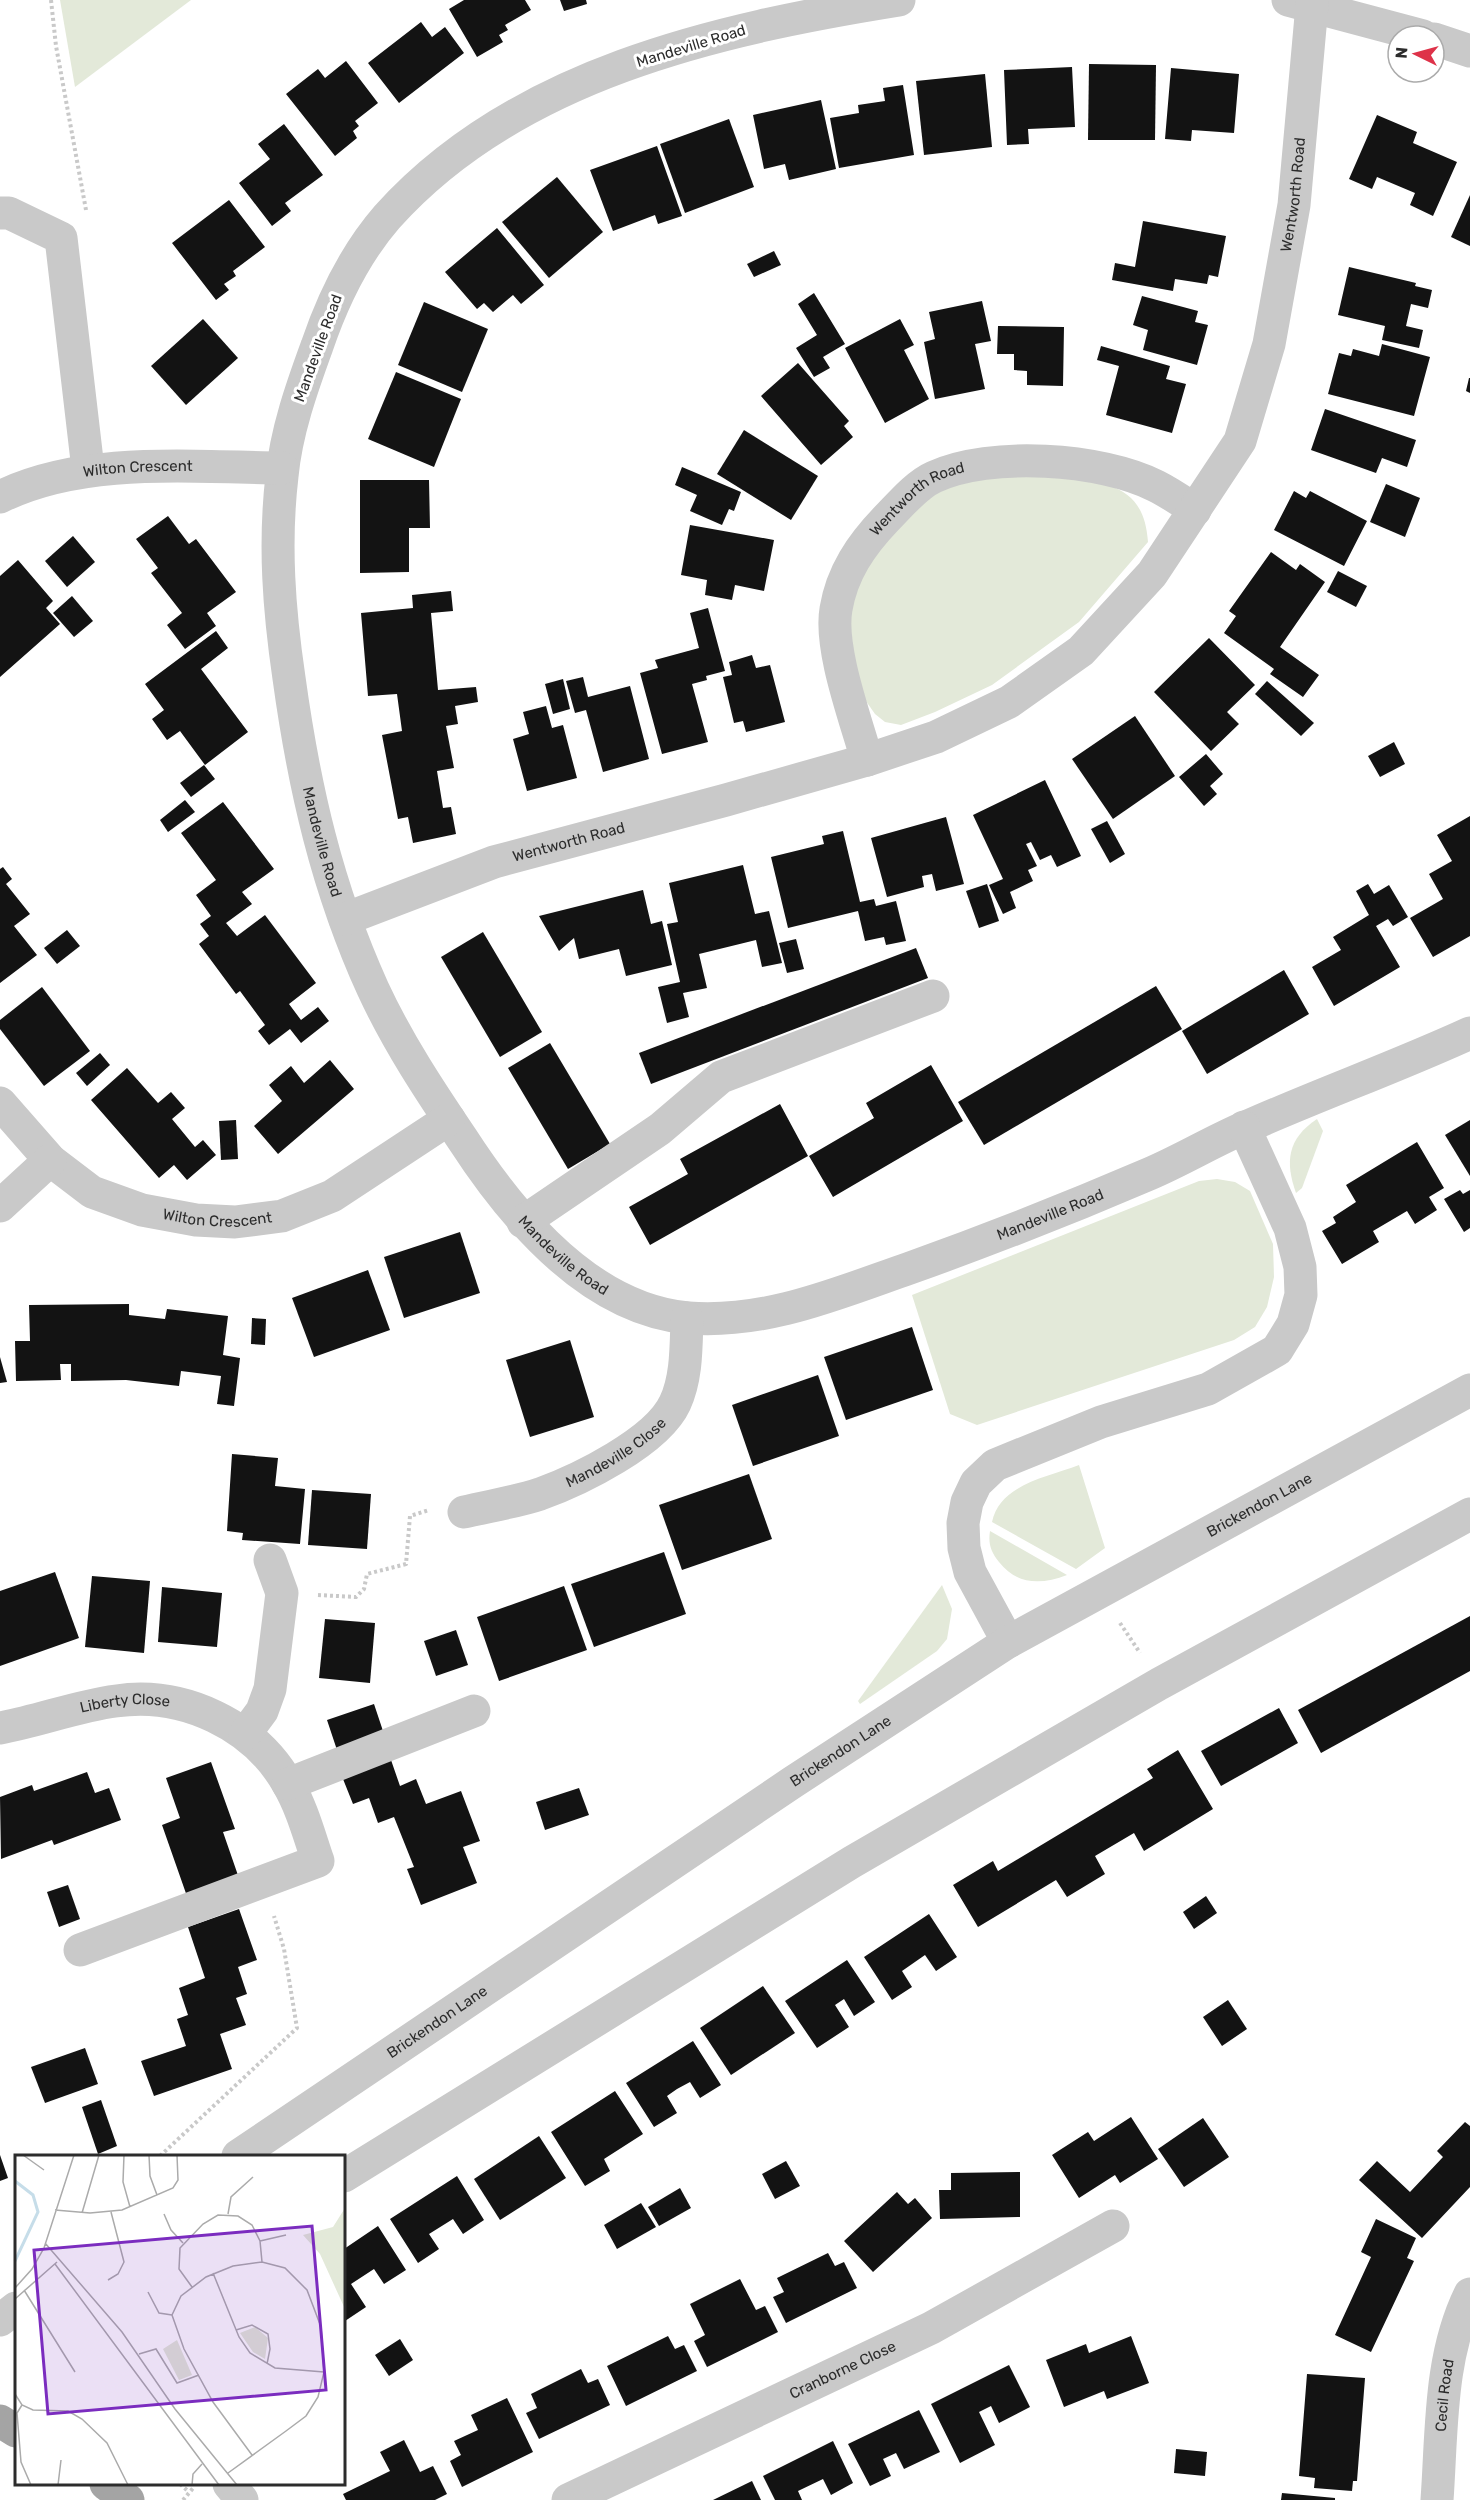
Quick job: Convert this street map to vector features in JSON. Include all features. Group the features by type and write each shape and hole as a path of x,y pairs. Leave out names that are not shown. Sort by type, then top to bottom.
{"main road":[{"path":"0,2421 15,2429"},
{"path":"107,2485 128,2500"}],"street":[{"name":"Mandeville Road","path":"899,0 820,13 731,33 653,56 568,88 507,119 446,162 387,217 349,268 303,385 282,468 277,534 279,596 288,675 313,820 345,919 371,985 399,1043 488,1179 523,1222 564,1260 637,1307 687,1318 753,1316 823,1300 1001,1236 1151,1173 1244,1127 1470,1033"},
{"path":"1300,2 1386,26"},
{"name":"Wentworth Road","path":"345,919 494,862 867,760 936,737 1009,702 1081,651 1152,574 1240,441 1269,344 1294,205 1300,2"},
{"path":"1446,43 1470,51"},
{"path":"0,213 9,213 61,238 88,469"},
{"name":"Wentworth Road","path":"867,760 836,641 836,611 843,581 862,544 931,478 965,465 1007,461 1065,464 1128,475 1156,486 1195,510"},
{"name":"Wilton Crescent","path":"0,497 25,485 88,469 282,468"},
{"path":"523,1222 660,1129 721,1077 933,996"},
{"name":"Wilton Crescent","path":"0,1103 50,1160 92,1192 142,1210 196,1220 235,1222 282,1216 332,1196 449,1119"},
{"path":"1008,1642 970,1572 964,1548 963,1523 967,1502 976,1483 995,1465 1101,1422 1208,1389 1277,1350 1293,1324 1301,1295 1300,1267 1290,1228 1244,1127"},
{"path":"0,1206 50,1160"},
{"name":"Mandeville Close","path":"464,1512 540,1494 615,1460 654,1429 674,1405 681,1382 684,1371 687,1318"},
{"name":"Brickendon Lane","path":"241,2155 793,1782 1008,1642 1470,1390"},
{"path":"345,2175 862,1856 1159,1684 1470,1514"},
{"path":"245,1734 262,1711 270,1689 282,1593 270,1560"},
{"name":"Liberty Close","path":"0,1728 117,1700 149,1700 176,1703 210,1714 245,1734 274,1764 288,1784 304,1819 318,1861 264,1881"},
{"path":"288,1784 474,1711"},
{"path":"80,1950 264,1881"},
{"name":"Cranborne Close","path":"568,2500 931,2328 1113,2226"},
{"name":"Cecil Road","path":"1437,2500 1448,2365 1458,2318 1470,2294"},
{"path":"0,2320 15,2309"},
{"path":"230,2485 242,2500"}],"path":[{"path":"51,0 56,46 88,221 61,238"},
{"path":"282,1593 356,1597 364,1589 367,1575 406,1564 410,1515 444,1506 464,1512"},
{"path":"1120,1622 1142,1657"},
{"path":"162,2155 297,2028 284,1949 264,1881"},
{"path":"181,2485 188,2491"}],"green space":[{"path":"60,0 191,0 75,87"},
{"path":"1064,474 1110,486 1122,491 1132,499 1140,509 1148,542 1079,622 992,685 901,725 885,722 875,714 861,694 849,639 854,583 872,550 940,488 966,476"},
{"path":"1317,1119 1323,1131 1302,1188 1296,1193 1290,1171 1291,1152 1300,1135"},
{"path":"1217,1179 1235,1182 1250,1191 1273,1244 1274,1277 1267,1307 1255,1327 1234,1340 977,1425 950,1414 912,1295 1199,1181"},
{"path":"1079,1465 1105,1548 1076,1569 992,1522 997,1509 1015,1490 1040,1478"},
{"path":"990,1531 1067,1575 1048,1580 1030,1581 1014,1575 1006,1570 994,1555 989,1540"},
{"path":"942,1585 952,1609 947,1639 937,1651 860,1704 858,1701"}],"building":[{"path":"464,0 525,0 531,10 505,25 508,30 499,35 503,42 477,57 449,9"},
{"path":"560,0 586,0 587,4 564,11"},
{"path":"421,22 432,37 445,27 464,53 399,103 368,63"},
{"path":"346,61 378,103 355,121 359,126 353,131 357,138 335,156 286,94 318,69 325,78"},
{"path":"1089,64 1156,65 1155,140 1088,140"},
{"path":"1072,67 1075,127 1028,129 1029,144 1007,145 1004,70"},
{"path":"1171,68 1239,74 1234,133 1192,130 1191,141 1165,139"},
{"path":"985,74 992,147 924,155 916,81"},
{"path":"903,85 914,155 839,168 830,118 859,113 858,105 885,101 883,88"},
{"path":"821,100 836,169 789,180 785,164 764,169 753,115"},
{"path":"1377,115 1417,132 1413,143 1457,162 1433,216 1410,205 1415,193 1377,177 1372,189 1349,179"},
{"path":"729,119 754,187 685,213 660,144"},
{"path":"284,124 323,175 285,203 291,211 272,226 239,183 270,159 258,144"},
{"path":"657,146 682,216 658,224 655,215 613,231 590,170"},
{"path":"557,177 603,232 549,278 502,222"},
{"path":"1470,195 1470,246 1451,237"},
{"path":"229,200 265,247 233,271 236,276 224,284 229,290 216,300 172,243"},
{"path":"1143,221 1226,236 1218,277 1209,275 1207,284 1175,279 1173,291 1112,280 1115,263 1135,267"},
{"path":"497,228 544,285 521,304 513,295 493,312 484,303 477,309 445,272"},
{"path":"774,251 781,265 754,277 747,264"},
{"path":"1349,267 1416,283 1415,286 1432,290 1428,308 1411,304 1406,326 1423,330 1419,348 1382,340 1385,326 1338,315"},
{"path":"814,293 845,344 823,357 830,368 814,377 796,348 817,335 798,304"},
{"path":"1142,296 1198,311 1195,322 1208,325 1197,365 1143,350 1148,330 1133,325"},
{"path":"982,301 991,341 975,344 985,389 935,399 924,342 935,339 929,312"},
{"path":"424,302 488,329 462,392 398,365"},
{"path":"203,319 238,358 186,405 151,366"},
{"path":"900,319 914,345 904,350 929,399 885,423 845,348"},
{"path":"998,326 1064,327 1063,386 1027,385 1027,371 1014,370 1014,354 997,354"},
{"path":"1382,344 1430,357 1414,416 1328,394 1339,353 1351,356 1353,349 1379,356"},
{"path":"1101,346 1170,366 1166,379 1186,384 1172,433 1106,415 1119,366 1097,360"},
{"path":"798,363 849,421 844,426 853,437 821,465 761,396"},
{"path":"396,372 461,399 434,467 368,439"},
{"path":"1470,378 1470,393 1466,391"},
{"path":"1325,409 1416,440 1407,467 1382,458 1376,473 1311,450"},
{"path":"744,430 818,476 791,520 717,474"},
{"path":"682,467 741,492 734,511 729,509 722,525 690,511 697,495 675,485"},
{"path":"360,480 429,480 430,528 409,528 409,572 360,573"},
{"path":"1386,484 1420,498 1405,537 1370,522"},
{"path":"1294,491 1306,498 1310,491 1367,521 1344,566 1274,530"},
{"path":"168,516 189,544 196,539 236,592 207,613 216,626 185,649 167,625 182,613 151,573 158,568 136,539"},
{"path":"690,525 774,540 764,591 735,585 732,600 705,595 707,580 681,575"},
{"path":"73,536 95,562 67,587 45,561"},
{"path":"1271,552 1296,570 1300,564 1325,582 1280,647 1319,675 1303,697 1270,674 1274,669 1224,633 1236,616 1229,611"},
{"path":"18,560 53,601 46,608 60,624 0,677 0,576"},
{"path":"1338,571 1367,586 1356,607 1327,592"},
{"path":"451,591 453,611 431,613 438,690 476,687 478,702 455,706 458,724 446,726 454,768 437,771 443,808 451,807 456,834 413,843 408,817 398,819 382,735 402,731 397,694 368,696 361,613 413,608 412,595"},
{"path":"72,596 93,621 74,637 53,613"},
{"path":"708,608 725,671 706,676 707,680 692,684 708,742 662,754 640,673 658,668 655,660 699,648 690,613"},
{"path":"216,631 228,648 201,669 248,732 205,765 180,731 167,740 152,719 164,710 145,684"},
{"path":"1209,638 1255,685 1227,712 1239,724 1211,751 1154,692"},
{"path":"752,655 756,668 770,665 785,722 746,732 743,721 734,723 723,677 732,675 729,662"},
{"path":"583,677 588,697 630,686 649,759 603,772 586,710 575,713 566,681"},
{"path":"563,679 570,709 553,714 545,684"},
{"path":"1267,681 1314,723 1301,736 1255,694"},
{"path":"546,706 552,728 563,725 577,778 527,791 513,739 529,734 523,712"},
{"path":"1135,716 1175,776 1113,819 1072,759"},
{"path":"1394,742 1405,764 1380,777 1368,756"},
{"path":"1206,754 1223,774 1210,786 1217,794 1204,806 1179,777"},
{"path":"204,765 215,779 191,797 180,783"},
{"path":"1045,780 1081,856 1057,867 1051,855 1040,860 1031,842 1026,844 1037,866 1028,870 1033,881 1010,892 1016,908 1003,914 989,885 1003,879 973,815"},
{"path":"185,800 195,812 168,832 160,820"},
{"path":"223,802 274,869 242,892 252,904 226,923 237,936 265,915 316,983 289,1004 301,1020 318,1007 329,1021 301,1043 290,1029 269,1045 258,1031 265,1025 240,991 236,994 199,944 209,936 200,924 211,916 196,895 216,880 181,833"},
{"path":"1470,816 1470,936 1433,957 1410,918 1443,899 1429,874 1452,861 1437,835"},
{"path":"946,817 964,884 936,891 932,874 922,876 924,887 887,897 871,838"},
{"path":"1107,821 1125,854 1110,863 1091,829"},
{"path":"843,831 860,902 874,899 876,906 896,901 906,941 886,945 884,937 865,941 858,911 788,928 771,857 824,844 822,836"},
{"path":"743,865 755,914 769,911 782,963 762,967 756,940 699,954 707,988 683,993 689,1017 667,1023 658,987 680,982 667,924 678,922 669,883"},
{"path":"3,867 12,879 6,884 30,914 14,926 37,955 0,983 0,869"},
{"path":"987,884 999,921 979,928 966,891"},
{"path":"1368,884 1374,894 1389,885 1408,917 1393,926 1388,919 1376,926 1400,967 1334,1006 1312,967 1341,950 1333,937 1369,915 1356,891"},
{"path":"643,890 651,924 662,921 672,965 626,976 619,949 579,959 574,938 559,951 539,916"},
{"path":"67,930 80,946 57,964 44,948"},
{"path":"483,932 542,1032 500,1057 441,957"},
{"path":"796,939 804,969 787,973 779,943"},
{"path":"916,948 928,978 651,1084 639,1053"},
{"path":"1284,970 1309,1014 1207,1074 1182,1031"},
{"path":"1156,986 1182,1029 984,1145 958,1102"},
{"path":"42,987 90,1051 44,1086 0,1029 0,1020"},
{"path":"550,1043 610,1144 568,1169 508,1068"},
{"path":"100,1053 110,1065 87,1086 76,1073"},
{"path":"330,1060 354,1089 278,1154 254,1126 282,1101 269,1085 291,1066 304,1083"},
{"path":"931,1065 963,1121 833,1197 809,1156 874,1118 866,1103"},
{"path":"127,1068 158,1103 171,1092 185,1108 172,1119 195,1147 203,1140 216,1155 187,1180 174,1165 159,1178 91,1100"},
{"path":"780,1104 808,1156 650,1245 629,1207 688,1174 680,1159"},
{"path":"236,1120 238,1159 221,1160 219,1121"},
{"path":"1470,1120 1470,1176 1445,1135"},
{"path":"1417,1142 1444,1188 1429,1197 1437,1210 1415,1224 1407,1211 1373,1231 1379,1242 1342,1264 1322,1231 1336,1223 1333,1217 1356,1202 1346,1185"},
{"path":"1460,1190 1463,1194 1470,1190 1470,1228 1464,1232 1444,1199"},
{"path":"460,1232 480,1293 404,1318 384,1257"},
{"path":"368,1270 390,1330 314,1357 292,1298"},
{"path":"129,1304 129,1315 165,1319 167,1309 228,1316 223,1355 240,1358 234,1406 217,1404 221,1376 181,1371 179,1386 126,1380 71,1381 71,1364 60,1364 61,1380 16,1381 15,1341 30,1341 29,1305"},
{"path":"252,1318 266,1319 265,1345 251,1344"},
{"path":"912,1327 933,1390 846,1420 824,1357"},
{"path":"570,1340 594,1417 530,1437 506,1360"},
{"path":"0,1357 7,1382 0,1383"},
{"path":"818,1375 839,1436 753,1466 732,1405"},
{"path":"232,1454 278,1458 275,1486 305,1489 300,1544 242,1540 243,1533 227,1531"},
{"path":"749,1474 772,1539 682,1570 659,1505"},
{"path":"312,1490 371,1494 367,1549 308,1545"},
{"path":"664,1552 686,1614 594,1647 571,1584"},
{"path":"55,1572 79,1638 0,1666 0,1591"},
{"path":"92,1576 150,1581 144,1653 85,1647"},
{"path":"564,1586 587,1650 499,1681 477,1617"},
{"path":"162,1587 222,1593 217,1647 158,1642"},
{"path":"1470,1616 1470,1671 1321,1753 1298,1710"},
{"path":"325,1619 375,1623 370,1683 319,1678"},
{"path":"456,1630 468,1665 436,1676 424,1641"},
{"path":"374,1704 385,1737 338,1753 327,1720"},
{"path":"1279,1708 1298,1743 1221,1786 1201,1751"},
{"path":"1178,1750 1213,1809 1144,1851 1134,1833 1095,1856 1105,1874 1067,1897 1056,1880 978,1927 953,1885 993,1861 998,1871 1153,1778 1147,1769"},
{"path":"391,1760 400,1786 416,1779 426,1804 461,1791 480,1841 463,1847 477,1883 421,1905 407,1869 414,1867 394,1817 378,1823 369,1798 353,1804 343,1779"},
{"path":"211,1762 235,1829 223,1832 241,1884 189,1902 162,1825 180,1818 166,1778"},
{"path":"87,1772 95,1793 109,1788 121,1820 54,1845 52,1840 1,1859 0,1797 32,1785 34,1791"},
{"path":"579,1788 589,1815 545,1830 536,1802"},
{"path":"68,1885 80,1919 59,1927 47,1892"},
{"path":"1206,1896 1217,1913 1194,1929 1183,1912"},
{"path":"239,1909 257,1960 238,1967 247,1994 236,1998 246,2025 220,2034 232,2069 154,2096 141,2061 186,2046 177,2019 188,2015 179,1988 205,1978 188,1927"},
{"path":"929,1914 957,1957 936,1971 925,1955 902,1971 912,1987 892,2000 864,1957"},
{"path":"847,1960 875,2002 854,2016 844,1999 835,2005 849,2027 817,2048 785,2001"},
{"path":"763,1986 795,2033 731,2075 700,2028"},
{"path":"1228,2000 1247,2029 1222,2046 1203,2017"},
{"path":"693,2041 721,2085 700,2098 690,2082 677,2089 667,2096 677,2113 654,2127 626,2083"},
{"path":"85,2048 98,2084 45,2103 31,2067"},
{"path":"615,2091 643,2134 604,2159 610,2171 585,2186 551,2132"},
{"path":"101,2100 117,2146 98,2154 82,2107"},
{"path":"1131,2117 1158,2159 1120,2183 1115,2175 1079,2198 1052,2155 1088,2132 1094,2141"},
{"path":"1203,2118 1229,2157 1184,2187 1158,2149"},
{"path":"1465,2122 1470,2126 1470,2187 1422,2238 1359,2180 1377,2161 1410,2192 1443,2157 1437,2151"},
{"path":"539,2136 566,2178 500,2220 474,2179"},
{"path":"0,2155 8,2178 0,2181"},
{"path":"786,2161 800,2186 775,2199 762,2174"},
{"path":"1020,2172 1020,2217 940,2219 939,2190 951,2190 951,2173"},
{"path":"457,2176 484,2220 463,2234 453,2219 429,2234 439,2249 418,2263 390,2219"},
{"path":"680,2188 691,2208 659,2226 648,2207"},
{"path":"897,2192 908,2204 915,2198 932,2218 873,2272 844,2241"},
{"path":"641,2203 656,2227 617,2249 604,2225"},
{"path":"1376,2219 1416,2238 1407,2258 1414,2261 1371,2352 1335,2335 1371,2257 1361,2252"},
{"path":"378,2226 406,2270 384,2284 374,2269 351,2284 366,2307 345,2321 345,2248"},
{"path":"828,2253 835,2266 844,2262 857,2288 786,2323 773,2297 784,2292 777,2278"},
{"path":"740,2279 756,2310 765,2306 778,2332 707,2367 694,2341 705,2335 690,2304"},
{"path":"668,2336 675,2349 684,2345 697,2371 626,2406 607,2366"},
{"path":"1131,2336 1149,2383 1107,2399 1104,2391 1064,2407 1046,2360 1086,2344 1089,2353"},
{"path":"400,2339 413,2360 389,2376 375,2355"},
{"path":"1009,2365 1030,2407 999,2423 991,2406 979,2412 995,2445 960,2463 931,2404"},
{"path":"581,2369 588,2383 598,2379 610,2405 539,2439 526,2413 537,2408 531,2394"},
{"path":"1307,2374 1365,2378 1357,2481 1353,2481 1352,2491 1314,2488 1315,2478 1299,2476"},
{"path":"507,2398 533,2452 462,2487 450,2461 461,2455 454,2441 478,2430 471,2415"},
{"path":"919,2410 940,2452 904,2469 896,2453 883,2459 891,2476 870,2486 848,2444"},
{"path":"404,2440 420,2472 433,2466 447,2494 435,2500 346,2500 343,2494 390,2471 380,2452"},
{"path":"833,2441 853,2483 831,2495 823,2479 798,2491 802,2500 775,2500 763,2476"},
{"path":"1176,2449 1207,2452 1205,2476 1174,2473"},
{"path":"752,2481 761,2500 713,2500"},
{"path":"1282,2493 1335,2498 1335,2500 1281,2500"}]}
